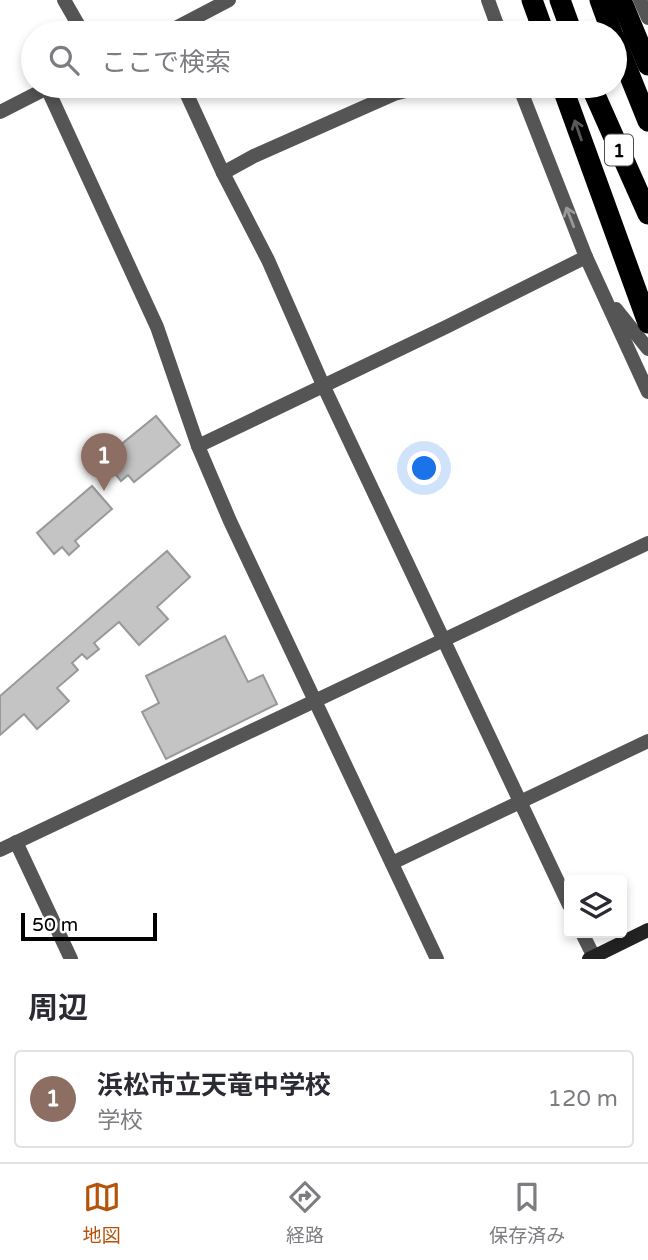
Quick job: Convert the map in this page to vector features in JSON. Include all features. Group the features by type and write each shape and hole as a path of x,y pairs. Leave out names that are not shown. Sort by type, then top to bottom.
{"highway":[{"path":"533,0 540,21"},
{"path":"560,0 568,21"},
{"path":"600,0 608,21"},
{"path":"621,0 648,65"},
{"name":"1","path":"627,69 648,121"},
{"path":"566,98 648,323"},
{"name":"1","path":"596,98 648,214"}],"street":[{"path":"64,0 76,21"},
{"path":"189,21 229,0"},
{"path":"488,0 496,21"},
{"path":"640,0 648,18"},
{"path":"0,112 27,98"},
{"path":"54,98 157,327 198,446 230,521 438,959"},
{"path":"189,98 268,260 323,385 564,894"},
{"path":"223,173 254,156 383,98"},
{"path":"524,98 586,257 648,392"},
{"path":"198,446 586,257"},
{"path":"601,290 648,349"},
{"path":"0,850 648,543"},
{"path":"392,863 648,741"},
{"path":"16,842 71,959"},
{"path":"584,938 593,958 648,930"}],"building":[{"path":"156,416 180,445 134,482 128,475 121,481 109,466 119,458 113,451"},
{"path":"92,486 112,509 75,541 79,546 69,555 62,547 54,554 37,533"},
{"path":"167,551 190,577 157,607 168,619 139,645 119,622 94,643 99,649 87,659 82,654 72,663 78,670 57,688 69,701 37,729 24,714 0,735 0,696"},
{"path":"225,636 248,682 263,675 277,704 166,759 142,712 159,703 146,676"}],"place":[{"name":"浜松市立天竜中学校","path":"104,491"}]}
